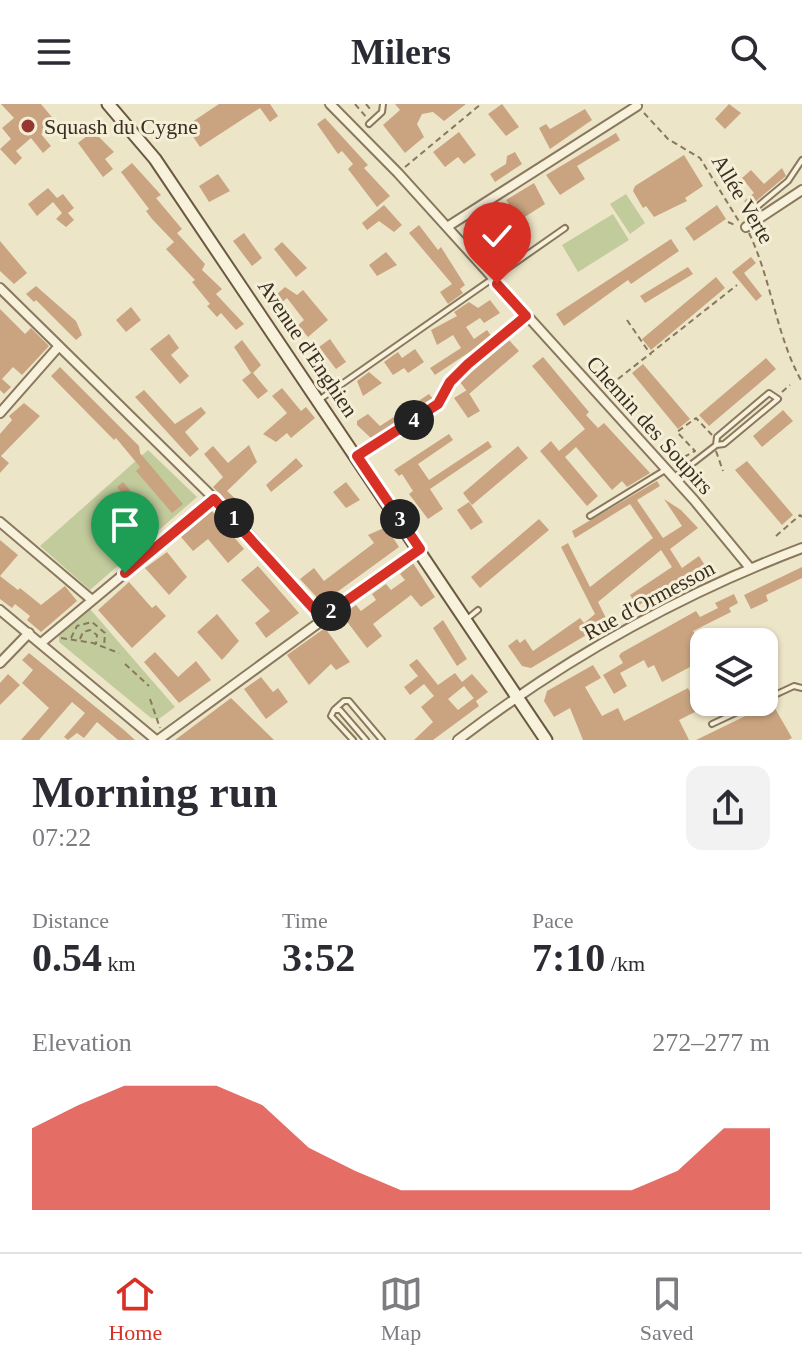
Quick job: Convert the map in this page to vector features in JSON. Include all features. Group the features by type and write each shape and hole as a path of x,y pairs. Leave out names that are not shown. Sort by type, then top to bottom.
{"main road":[{"name":"Avenue d'Enghien","path":"108,104 155,159 546,740"}],"street":[{"path":"330,104 353,127"},
{"path":"338,104 353,127"},
{"path":"447,227 637,106"},
{"name":"Chemin des Soupirs","path":"353,127 447,227 743,556 750,568"},
{"path":"744,226 802,190"},
{"path":"0,288 214,499 322,618"},
{"path":"0,413 59,346"},
{"path":"41,643 214,499"},
{"path":"0,522 92,600"},
{"name":"Rue d'Ormesson","path":"458,740 518,695 636,624 750,568 802,548"},
{"path":"0,610 160,738 420,549"},
{"path":"0,663 29,633"}],"lane":[{"path":"370,123 382,112 383,104"},
{"path":"758,206 788,181 802,160"},
{"path":"319,400 494,281 565,228"},
{"path":"357,456 438,404 450,382 523,313"},
{"path":"673,479 769,393 777,395 778,399 724,444 715,444"},
{"path":"590,516 665,470"},
{"path":"467,619 478,610"},
{"path":"778,694 794,686 802,688"},
{"path":"353,740 331,716 344,701 349,701 382,740"},
{"path":"334,710 340,710 366,740"},
{"path":"712,724 729,716"}],"path":[{"path":"355,104 370,123"},
{"path":"366,104 377,117"},
{"path":"398,173 481,104"},
{"name":"Allée Verte","path":"637,106 668,139 700,158 744,226 770,289 789,359 802,382"},
{"path":"728,222 744,226"},
{"path":"618,379 737,285"},
{"path":"627,320 651,355"},
{"path":"777,395 790,385"},
{"path":"684,457 695,451 677,432 696,418 715,444 723,471"},
{"path":"776,536 800,515 802,517"},
{"path":"71,639 77,626 92,622"},
{"path":"90,630 92,622"},
{"path":"92,622 105,633 104,647"},
{"path":"80,640 83,632 90,630"},
{"path":"90,630 97,635 96,644"},
{"path":"41,643 80,640 119,653"},
{"path":"125,664 149,686"},
{"path":"150,699 160,738"}],"green space":[{"path":"626,194 645,223 630,234 610,204"},
{"path":"613,214 629,240 578,272 562,245"},
{"path":"148,450 197,497 90,590 40,546"},
{"path":"90,609 175,707 159,719 151,718 59,642 59,633"}],"building":[{"name":"Squash du Cygne","path":"1,104 41,104 56,122 41,134 51,146 43,153 31,138 16,151 22,158 15,165 0,149 11,139 2,128 14,118"},
{"path":"219,104 270,104 278,116 270,122 260,108 200,147 186,126"},
{"path":"395,104 466,104 444,121 433,112 422,114 417,124 424,137 405,153 383,125 400,110"},
{"path":"502,104 519,127 506,136 488,114"},
{"path":"729,104 741,113 725,129 715,119"},
{"path":"585,109 592,120 550,149 539,128 546,124 550,129"},
{"path":"325,118 368,165 364,168 390,196 377,207 348,169 353,164 342,151 338,154 317,124"},
{"path":"93,131 114,152 105,159 113,169 103,177 78,143"},
{"path":"459,132 476,155 464,164 458,157 445,167 433,152"},
{"path":"616,133 620,140 577,166 585,179 560,195 546,175"},
{"path":"515,152 522,164 495,182 490,174 506,164 507,156"},
{"path":"684,155 703,186 685,198 687,201 654,217 646,206 643,208 633,191 635,186"},
{"path":"132,163 161,195 156,198 182,229 177,233 205,264 202,270 222,289 216,294 244,324 236,330 221,313 217,317 207,306 210,304 192,282 195,280 166,249 174,242 152,219 146,211 149,209 121,172"},
{"path":"782,168 786,176 749,207 744,201 754,193 742,178 751,170 764,184"},
{"path":"218,174 230,191 209,202 199,186"},
{"path":"534,183 545,204 520,220 506,200"},
{"path":"48,188 57,198 63,194 74,208 68,213 74,220 66,227 56,219 62,213 53,202 37,216 28,204"},
{"path":"384,205 402,225 394,232 379,221 367,230 362,223"},
{"path":"717,205 726,219 694,241 685,228"},
{"path":"493,208 504,229 479,245 466,225"},
{"path":"419,225 438,250 441,247 465,285 460,289 463,293 448,304 440,292 452,284 409,233"},
{"path":"244,233 262,258 252,266 233,241"},
{"path":"671,239 679,251 631,284 628,280 564,326 556,314"},
{"path":"0,241 27,273 14,284 0,271"},
{"path":"282,242 307,268 296,277 274,249"},
{"path":"386,252 397,265 377,276 369,265"},
{"path":"751,257 756,263 744,273 762,296 756,301 732,272"},
{"path":"688,267 693,274 645,303 640,296"},
{"path":"716,277 725,288 651,350 642,339"},
{"path":"36,286 76,321 82,335 76,340 26,294"},
{"path":"285,287 297,295 303,290 328,320 308,337 298,325 304,320 287,298 281,303 276,295"},
{"path":"490,300 500,313 484,323 480,318 466,327 474,339 487,330 492,337 435,375 430,368 461,348 453,335 437,345 431,330 457,316 454,312 469,302 478,308"},
{"path":"131,307 141,320 126,332 116,320"},
{"path":"0,309 25,334 31,328 49,346 22,375 13,367 2,379 11,387 4,394 0,390"},
{"path":"169,334 179,348 171,355 189,376 180,384 150,349"},
{"path":"330,339 346,362 336,369 319,347"},
{"path":"242,340 261,365 253,373 268,391 258,399 242,380 251,373 234,347"},
{"path":"509,340 519,351 469,394 460,382"},
{"path":"415,349 424,362 408,373 404,368 393,375 384,362 398,352 402,358"},
{"path":"543,357 589,412 586,415 598,428 604,423 650,473 627,487 622,481 612,490 576,447 565,457 598,496 587,506 540,451 551,441 559,451 585,429 532,366"},
{"path":"766,358 776,369 709,426 699,415"},
{"path":"643,364 690,419 678,429 632,373"},
{"path":"60,367 139,446 140,453 183,504 172,513 136,471 140,467 116,438 114,440 51,376"},
{"path":"369,372 382,383 363,396 357,381"},
{"path":"282,388 301,411 306,407 315,418 291,438 287,433 276,442 263,434 287,413 272,396"},
{"path":"144,390 175,424 201,407 206,413 185,432 199,449 190,457 135,397"},
{"path":"467,390 480,411 468,418 454,398"},
{"path":"429,394 434,400 373,440 357,425 357,421 368,414 380,426"},
{"path":"24,403 40,416 1,456 9,463 0,473 0,434 12,420 9,416"},
{"path":"783,410 793,421 762,447 753,436"},
{"path":"449,434 453,440 418,464 429,480 488,441 492,447 430,489 443,509 428,519 409,494 413,491 402,474 399,476 394,470"},
{"path":"249,445 257,462 227,491 237,500 231,506 213,487 223,477 204,454 213,446 228,463"},
{"path":"518,446 528,458 472,505 463,493"},
{"path":"296,458 303,466 271,492 266,485"},
{"path":"747,461 793,515 782,525 735,470"},
{"path":"657,481 660,486 637,500 663,538 682,526 664,499 681,510 698,528 670,549 682,568 699,556 706,567 637,606 630,595 672,567 661,550 598,602 608,622 531,668 522,666 508,646 517,639 520,643 525,639 533,651 580,618 584,623 595,614 561,547 568,543 590,587 653,538 630,504 575,538 572,531"},
{"path":"123,482 158,524 153,529 117,487"},
{"path":"346,482 360,500 346,508 333,492"},
{"path":"469,502 483,522 471,530 457,510"},
{"path":"212,511 244,549 228,563 208,539 193,551 181,537"},
{"path":"539,519 549,530 480,588 471,577"},
{"path":"386,527 399,547 322,603 300,579 314,568 324,581 374,543 368,535"},
{"path":"0,540 18,555 0,576"},
{"path":"167,552 187,577 169,595 145,568"},
{"path":"413,563 435,597 421,607 411,595 373,624 382,636 367,648 342,615 356,605 361,611 376,600 372,594 386,584 391,590 405,580 400,574"},
{"path":"258,566 299,613 266,638 255,623 270,611 241,580"},
{"path":"802,567 802,578 766,595 768,601 751,609 744,595"},
{"path":"0,576 41,605 65,586 77,601 41,632 27,620 30,616 15,604 12,608 0,599"},
{"path":"129,582 152,608 156,605 166,616 132,648 98,610"},
{"path":"734,594 738,603 729,608 731,612 699,628 690,628 690,667 662,682 654,665 648,668 644,660 620,673 627,686 614,694 603,675 623,663 619,656 621,653 696,611 700,617 718,608 715,603"},
{"path":"217,614 239,641 222,660 197,632"},
{"path":"443,620 467,659 457,666 433,628"},
{"path":"325,628 350,662 336,670 331,664 309,685 287,655"},
{"path":"155,652 178,677 196,661 211,680 179,703 144,662"},
{"path":"29,653 135,740 118,740 97,722 84,738 77,733 68,740 64,737 85,713 72,702 39,740 21,740 49,708 22,683 33,670 22,660"},
{"path":"417,659 438,685 455,673 462,682 472,674 488,692 475,700 479,706 433,740 414,740 433,722 421,707 434,696 424,684 410,695 404,687 418,676 409,665","holes":["464,686 474,698 458,710 448,699"]},
{"path":"593,665 601,678 585,687 602,716 618,708 624,721 688,688 690,714 679,720 689,740 583,740 570,708 554,717 544,701 547,691"},
{"path":"8,674 20,685 0,705 0,683"},
{"path":"261,677 273,692 278,688 288,702 266,719 244,689"},
{"path":"231,698 274,740 175,740"},
{"path":"778,714 792,738 788,740 696,740 745,716 778,716"}],"place":[{"name":"Squash du Cygne","path":"28,126"}],"route":[{"path":"125,573 214,499 240,524 322,618 420,549 357,456 438,404 450,382 526,316 497,284"}]}
